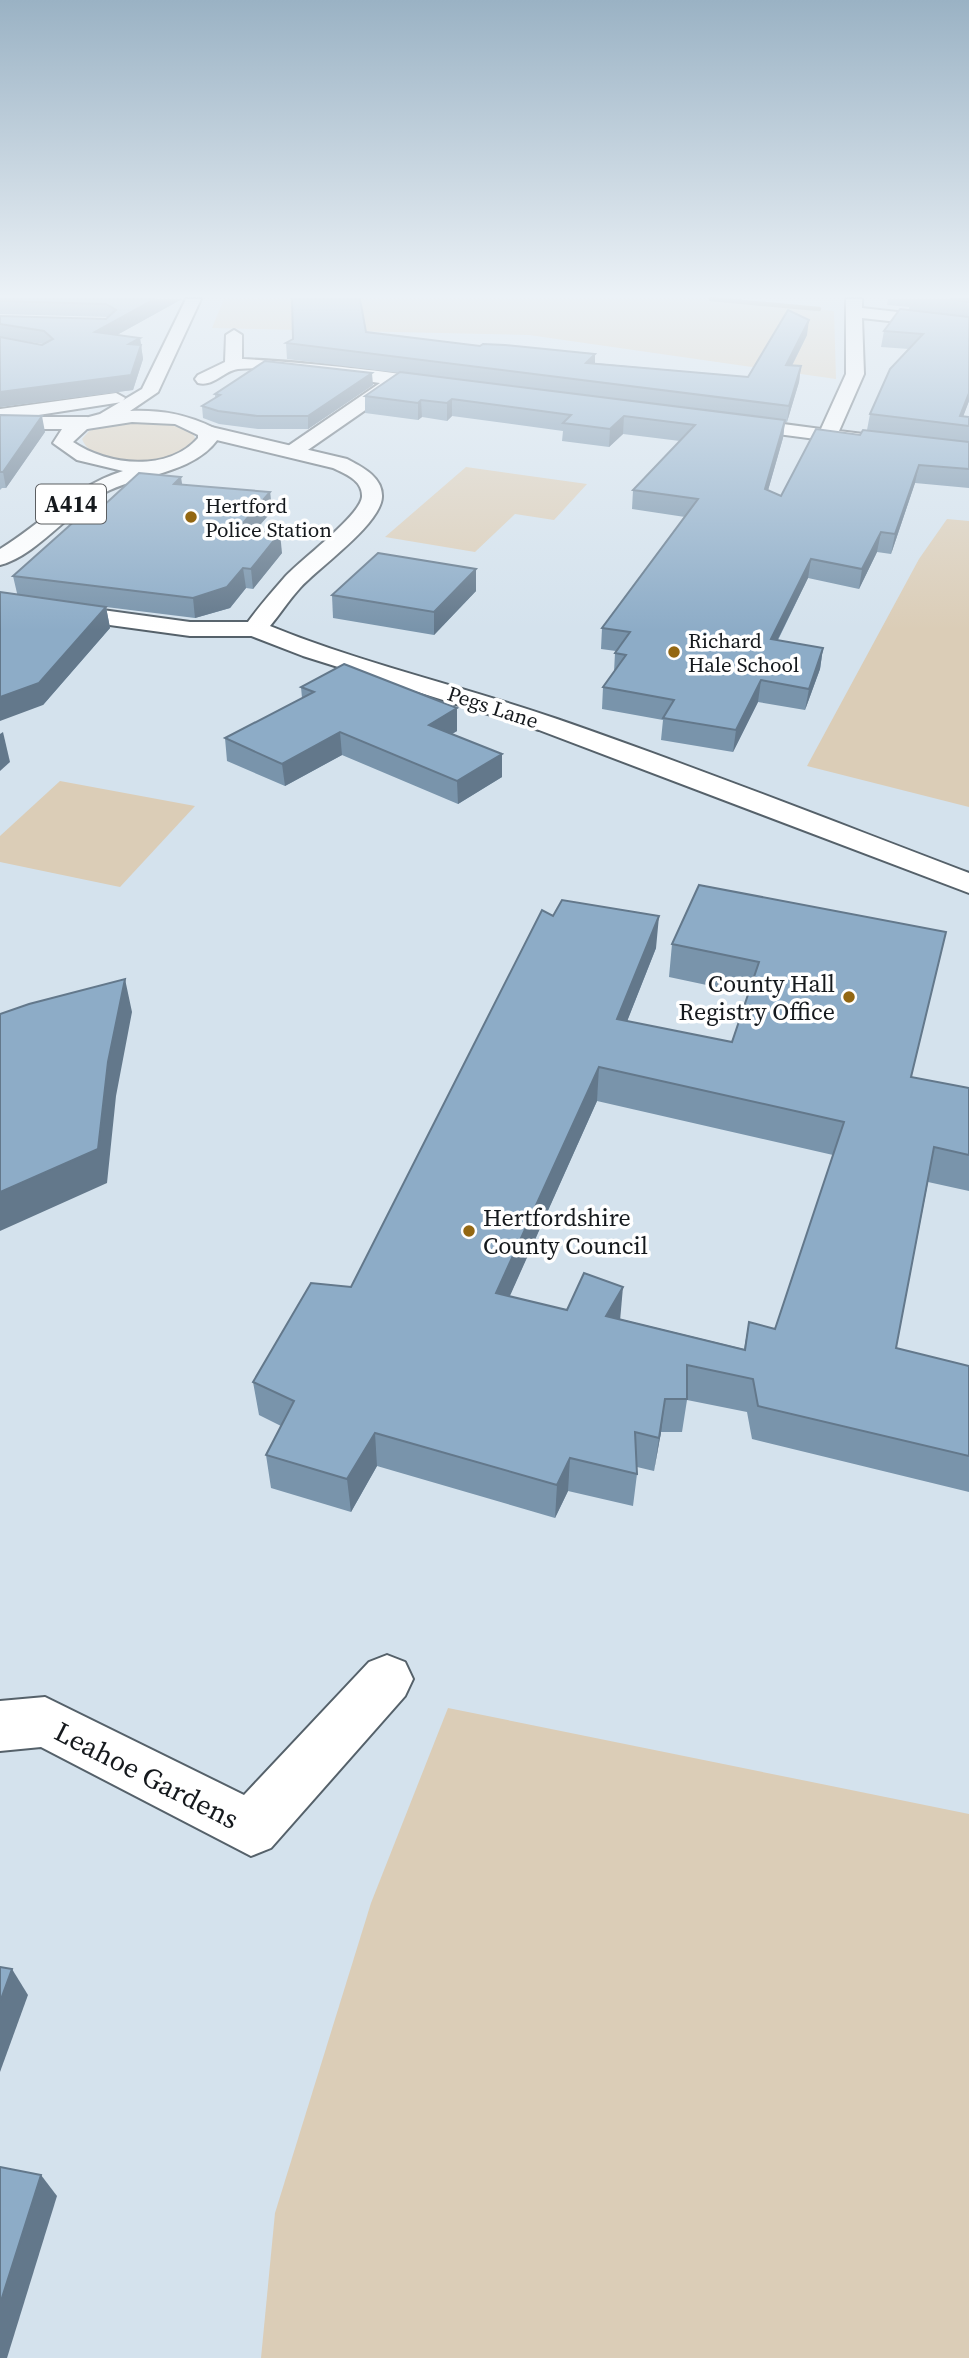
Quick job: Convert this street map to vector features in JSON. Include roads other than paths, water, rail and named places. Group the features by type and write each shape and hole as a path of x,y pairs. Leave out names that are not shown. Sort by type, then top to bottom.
{"main road":[{"path":"1,424 67,409"},
{"path":"63,443 64,438 74,429 118,409"},
{"path":"171,409 177,419"},
{"path":"295,450 355,409"},
{"path":"828,435 839,409"},
{"path":"1,424 96,421 139,416 177,419 207,432 248,439 266,446 295,450 340,463 360,474 368,483 373,503 364,515 293,582 255,629"},
{"path":"719,421 969,453"},
{"path":"1,424 26,434 63,443 84,458 100,464 152,467 191,455 266,446"},
{"path":"191,455 204,447 208,439 207,432"},
{"name":"A414","path":"69,475 84,458"},
{"name":"A414","path":"0,558 37,533 80,497 152,467"},
{"name":"Pegs Lane","path":"0,603 190,629 255,629 334,660 486,704 605,746 969,884"},
{"name":"Leahoe Gardens","path":"0,1726 46,1722 251,1828 387,1679"}],"place":[{"name":"Hertford Police Station","path":"191,517"},
{"name":"Richard Hale School","path":"674,652"},
{"name":"County Hall Registry Office","path":"849,997"},
{"name":"Hertfordshire County Council","path":"469,1231"}]}
